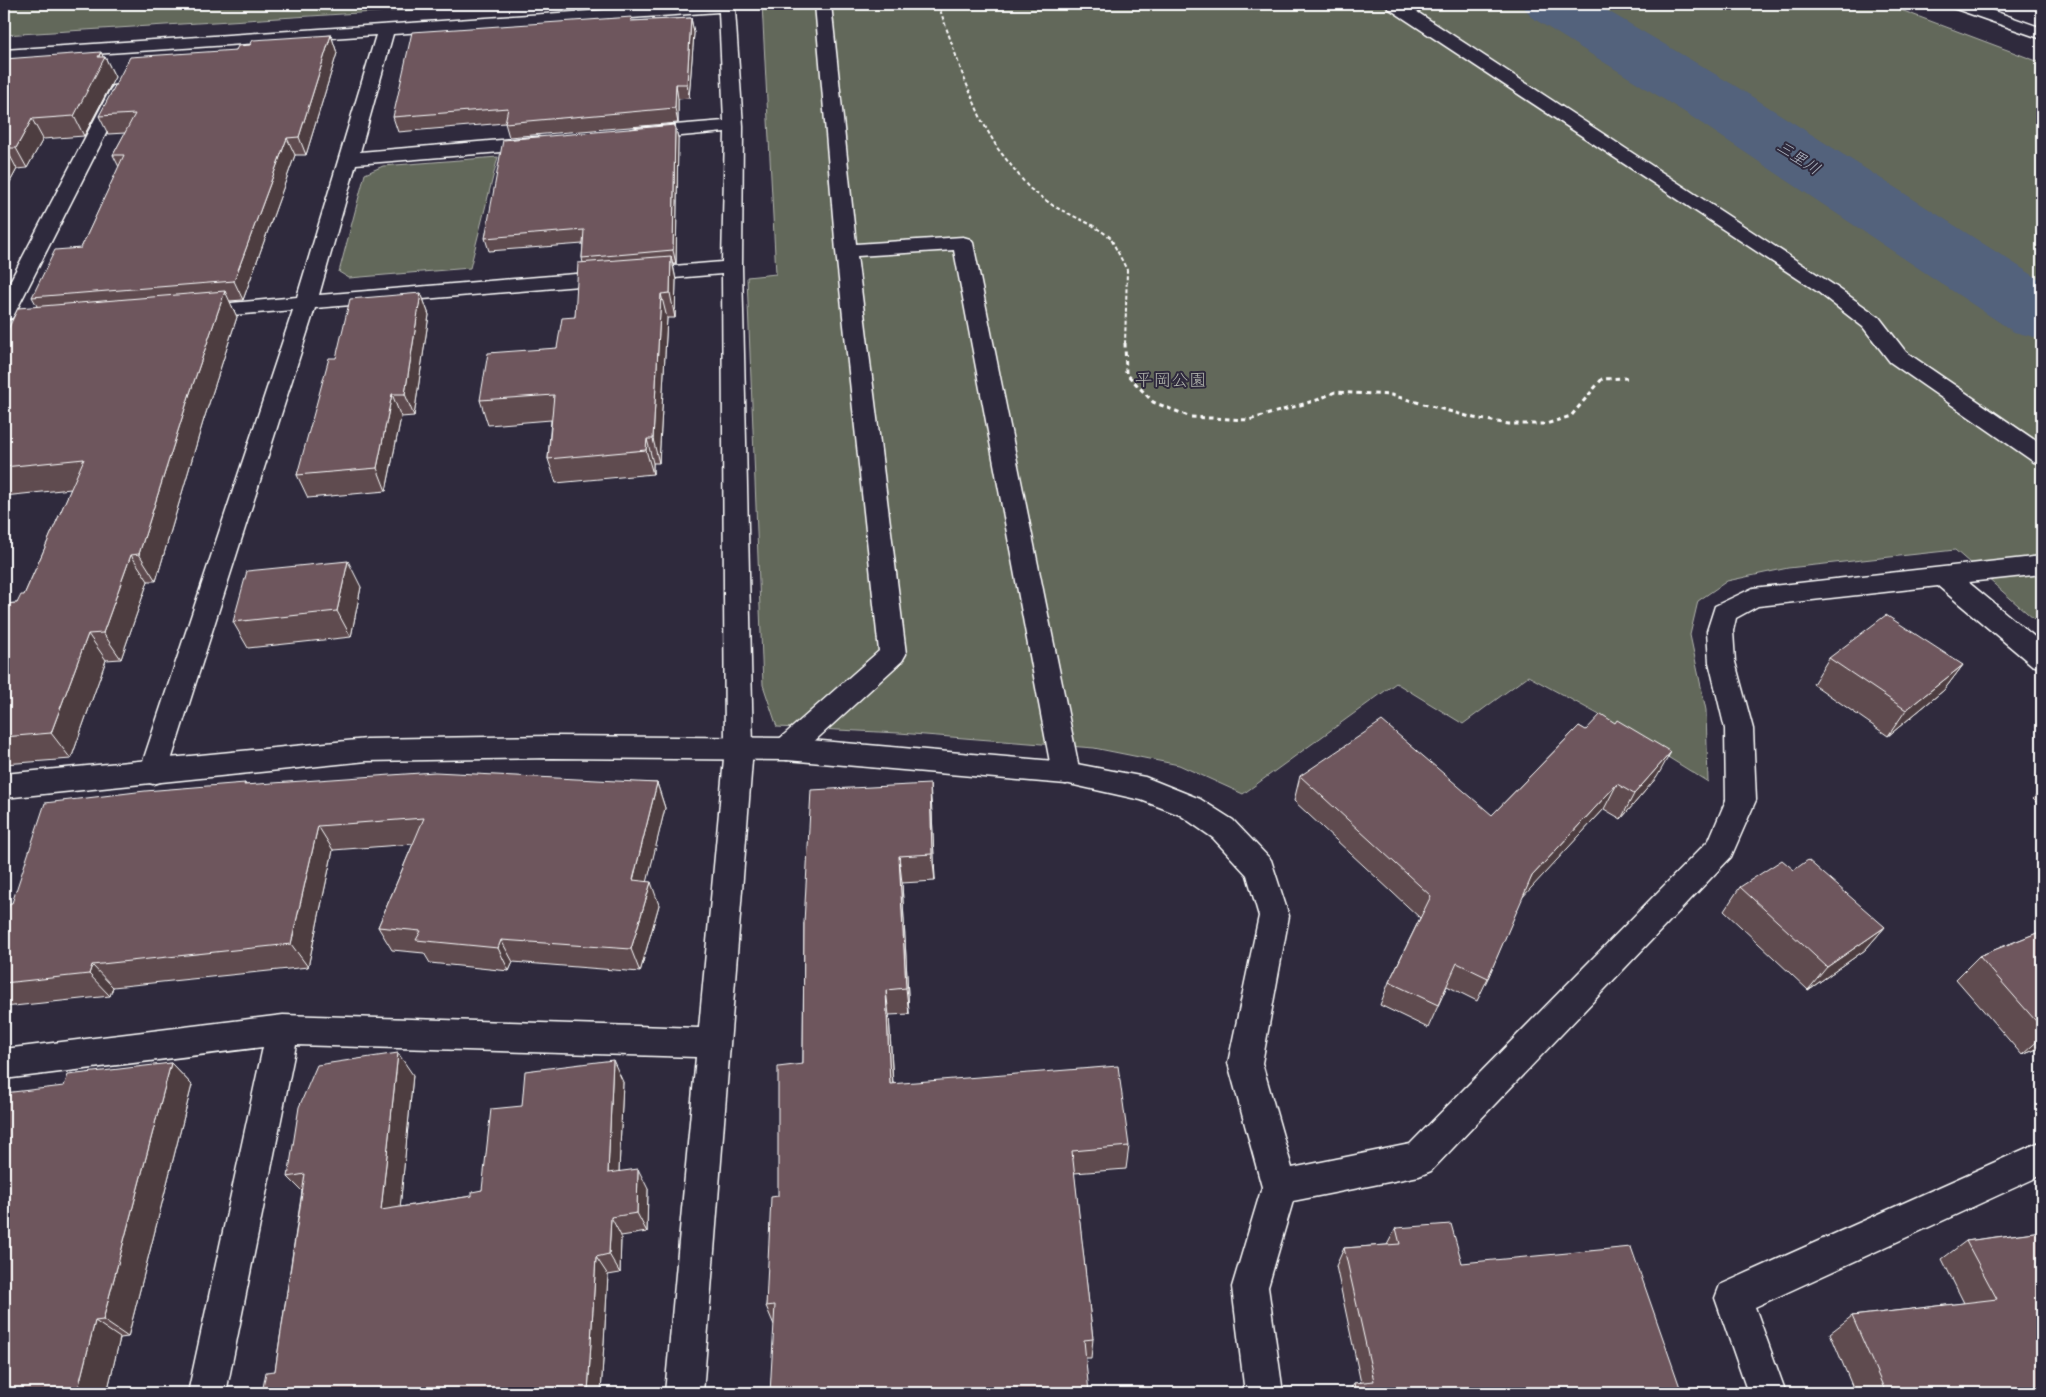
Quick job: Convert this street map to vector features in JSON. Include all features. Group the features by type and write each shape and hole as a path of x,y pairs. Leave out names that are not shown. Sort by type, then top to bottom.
{"street":[{"path":"787,750 892,654 846,251 824,4"},
{"path":"1394,4 1825,288 1871,322 1898,358 2042,456"},
{"path":"1960,4 2042,34"},
{"path":"4,55 135,61 386,30 722,7 727,10 734,126 732,267 739,748 684,1393"},
{"path":"154,773 306,303 386,30"},
{"path":"4,313 135,61"},
{"path":"616,136 734,126"},
{"path":"350,158 557,141"},
{"path":"846,251 963,243 1066,773"},
{"path":"179,313 732,267"},
{"path":"4,328 62,323"},
{"path":"1280,1187 1419,1159 1720,848 1741,800 1739,729 1722,662 1720,631 1724,613 1754,597 2042,565"},
{"path":"1945,577 2042,658"},
{"path":"4,786 154,773 367,750 552,747 739,748 787,750 1066,773 1145,789 1190,807 1223,830 1260,869 1274,916 1245,1063 1280,1187 1250,1287 1264,1393"},
{"path":"4,1064 283,1030 715,1043"},
{"path":"207,1393 283,1030"},
{"path":"1767,1393 1733,1298 2042,1158"}],"path":[{"path":"938,4 962,74 982,121 998,149 1029,188 1055,208 1092,224 1110,237 1127,270 1127,323 1124,350 1126,373 1153,402 1191,417 1249,420 1317,400 1335,392 1391,395 1474,418 1509,424 1546,424 1571,416 1602,380 1627,378"}],"green space":[{"path":"4,4 504,4 4,35"},
{"name":"平岡公園","path":"762,4 1885,4 2042,63 2042,626 1955,550 1788,568 1727,581 1698,601 1690,635 1706,710 1708,782 1605,718 1528,676 1463,724 1396,683 1243,794 1179,765 1094,748 899,733 777,727 763,685 747,277 776,274"},
{"path":"498,157 470,268 349,278 339,272 365,174 383,166"}],"building":[{"path":"632,17 631,21 691,18 687,84 676,84 675,108 505,123 508,108 393,117 412,32"},
{"path":"331,35 299,137 287,138 234,281 32,297 55,250 81,248 124,155 113,155 135,114 99,116 130,57 236,50 238,46 250,45 253,40"},
{"path":"101,52 98,57 105,57 74,116 32,119 16,148 6,148 4,152 4,59"},
{"path":"675,125 673,250 582,258 584,230 485,238 503,140"},
{"path":"671,256 670,293 661,294 653,439 647,439 646,450 548,459 554,395 480,400 488,353 557,348 562,318 575,317 578,263"},
{"path":"225,291 189,396 139,554 131,555 103,633 88,634 51,733 4,737 4,604 17,603 21,595 24,595 84,459 4,467 4,338 18,308"},
{"path":"421,293 405,394 392,394 377,468 297,475 329,358 336,358 350,299"},
{"path":"348,561 337,611 233,622 247,571"},
{"path":"1886,615 1963,665 1906,710 1829,658"},
{"path":"1601,714 1615,723 1617,720 1671,752 1634,794 1617,784 1532,876 1488,978 1457,963 1438,1005 1389,982 1431,896 1300,776 1382,721 1492,815 1579,726 1586,730"},
{"path":"435,772 657,783 633,880 651,882 631,949 501,940 498,948 416,940 421,931 378,927 424,818 318,826 291,944 92,965 89,974 4,983 4,920 10,903 12,903 45,803 145,791 245,783 244,785"},
{"path":"930,784 932,854 899,856 906,988 886,990 890,1084 1118,1066 1129,1146 1072,1151 1093,1339 1084,1340 1089,1393 770,1393 775,1305 766,1306 771,1197 778,1196 778,1067 803,1064 804,923 811,790"},
{"path":"1782,860 1794,870 1808,860 1885,927 1827,967 1740,887"},
{"path":"2042,931 2042,1028 1979,956"},
{"path":"398,1053 381,1210 472,1196 472,1192 482,1190 491,1109 522,1106 525,1071 613,1060 608,1173 638,1169 637,1213 611,1217 609,1254 596,1257 588,1393 262,1393 266,1372 275,1371 305,1174 288,1177 299,1107 317,1065"},
{"path":"171,1063 103,1320 95,1321 77,1393 4,1393 4,1093 64,1086 68,1075"},
{"path":"1451,1224 1462,1263 1631,1247 1682,1393 1356,1393 1354,1383 1374,1381 1344,1248 1400,1244 1396,1228"},
{"path":"2042,1231 2042,1393 1886,1393 1852,1316 1997,1299 1966,1241"}],"waterway":[{"name":"三里川","path":"1553,4 1713,101 2042,315"}]}
